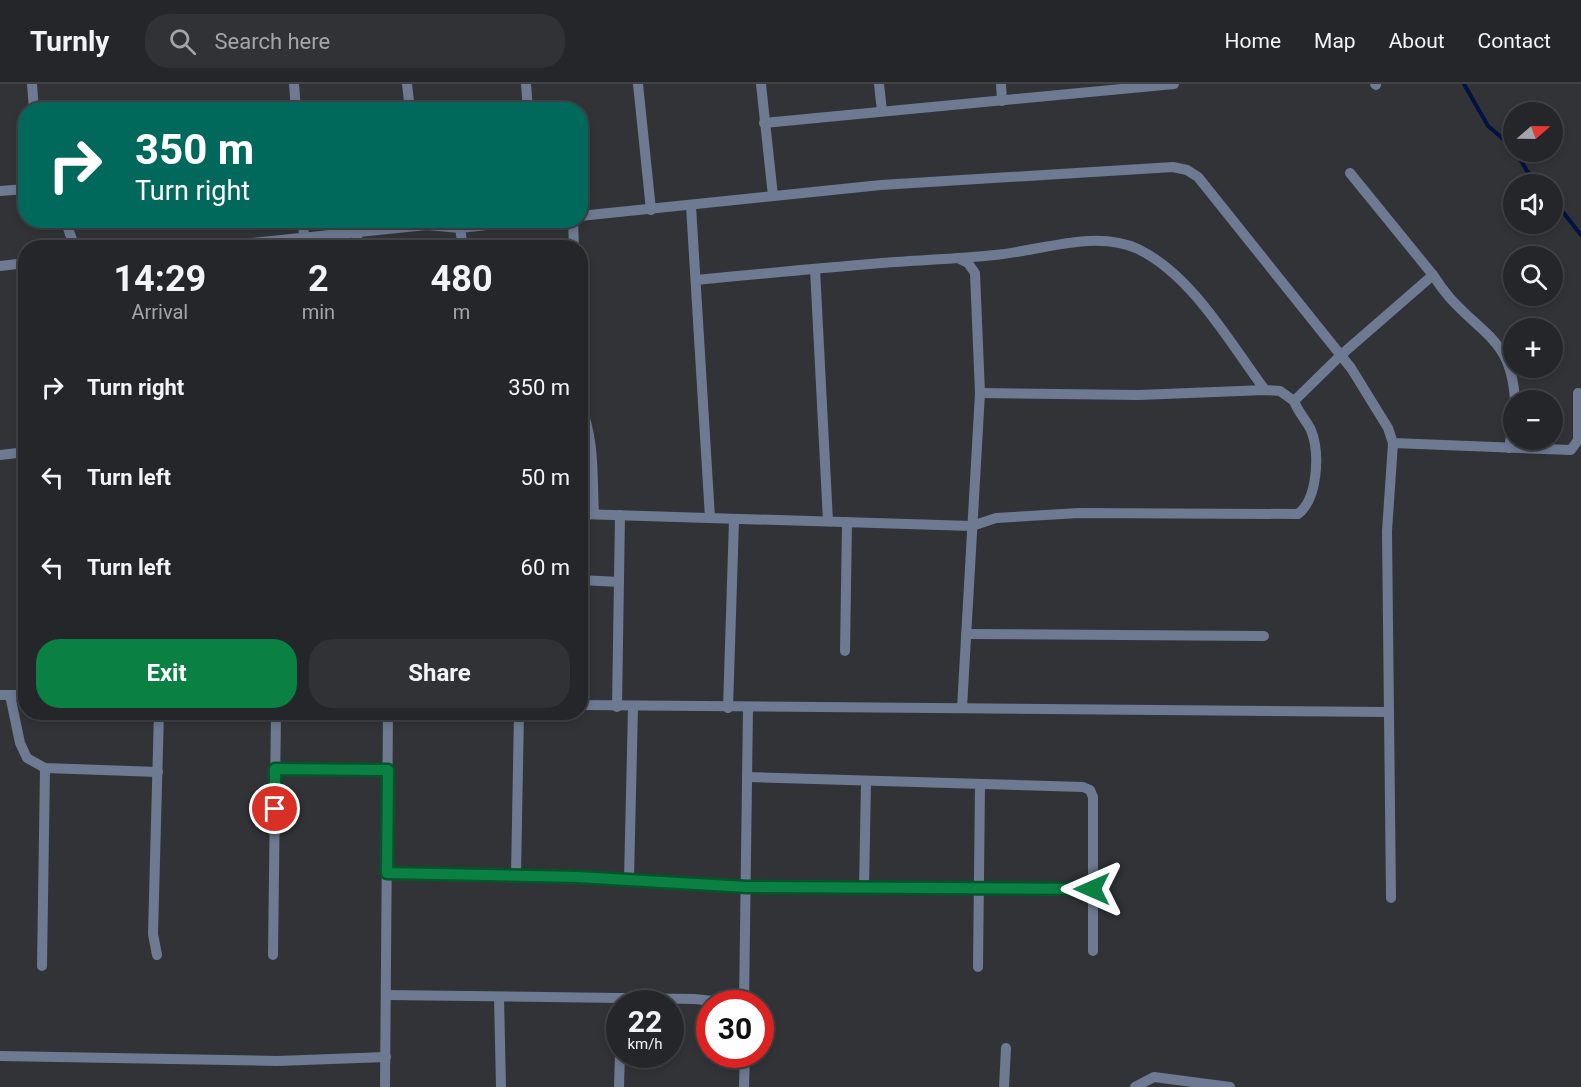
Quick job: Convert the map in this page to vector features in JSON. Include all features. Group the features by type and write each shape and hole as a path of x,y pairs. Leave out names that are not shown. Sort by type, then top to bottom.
{"street":[{"path":"32,84 33,102"},
{"path":"294,84 295,102"},
{"path":"407,84 409,102"},
{"path":"526,84 527,102"},
{"path":"638,84 651,210"},
{"path":"761,84 773,196"},
{"path":"879,84 882,111"},
{"path":"1001,84 1002,101"},
{"path":"764,123 1174,84"},
{"path":"588,215 962,178 1173,166 1187,170 1198,177 1341,355 1380,415 1393,443 1387,531 1391,898"},
{"path":"1350,173 1450,298 1488,332 1501,348 1510,368 1513,390"},
{"path":"0,191 18,190"},
{"path":"692,206 710,518"},
{"path":"303,228 304,238"},
{"path":"293,240 388,228"},
{"path":"460,228 462,240"},
{"path":"357,232 358,240"},
{"path":"696,280 996,255 1103,241 1125,244 1140,250 1164,266 1199,300 1265,390"},
{"path":"958,258 968,263 975,273 980,393 962,708"},
{"path":"0,266 18,265"},
{"path":"815,269 828,521"},
{"path":"1294,401 1341,355 1432,276"},
{"path":"588,514 972,526 996,518 1079,513 1298,514 1309,503 1316,468 1315,446 1311,430 1294,401 1280,391 1139,395 980,393"},
{"path":"1563,450 1571,450 1578,440 1578,393"},
{"path":"588,424 591,440 594,514"},
{"path":"1393,443 1503,448"},
{"path":"0,455 18,453"},
{"path":"617,707 620,515"},
{"path":"728,708 734,520"},
{"path":"845,651 847,522"},
{"path":"588,580 619,582"},
{"path":"966,634 1264,636"},
{"path":"5,695 27,758 45,768 158,772"},
{"path":"588,705 1389,712"},
{"path":"629,879 633,707"},
{"path":"743,990 747,887 748,708"},
{"path":"157,955 153,934 159,720"},
{"path":"273,955 276,720"},
{"path":"385,1087 388,720"},
{"path":"516,875 519,720"},
{"path":"42,966 45,768"},
{"path":"275,769 388,770"},
{"path":"747,777 1083,787 1090,790 1093,797 1093,951"},
{"path":"864,889 866,782"},
{"path":"978,967 977,890 980,784"},
{"path":"387,873 629,879 747,887 1092,889"},
{"path":"387,995 606,1001"},
{"path":"500,997 501,1087"},
{"path":"1004,1087 1006,1048"},
{"path":"0,1056 277,1061 386,1057"},
{"path":"619,1087 620,1068"},
{"path":"744,1087 745,1068"},
{"path":"1135,1087 1154,1077 1230,1087"}],"waterway":[{"path":"1464,84 1488,126 1503,139"},
{"path":"1522,162 1530,174"},
{"path":"1563,212 1581,235"}],"route":[{"path":"275,809 275,769 388,770 387,873 578,877 747,887 1092,889"}]}
